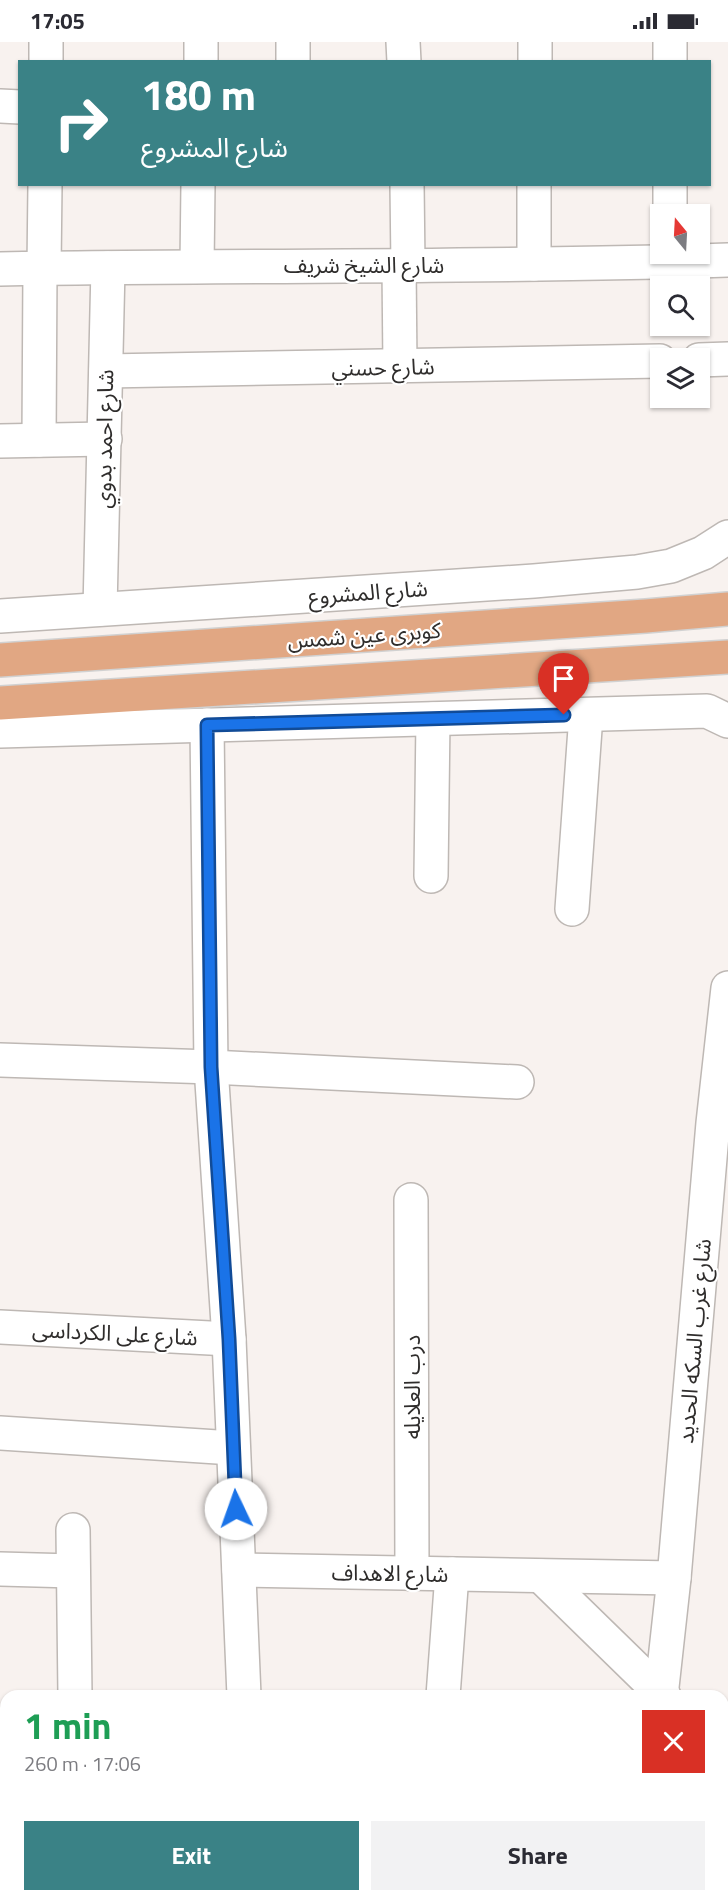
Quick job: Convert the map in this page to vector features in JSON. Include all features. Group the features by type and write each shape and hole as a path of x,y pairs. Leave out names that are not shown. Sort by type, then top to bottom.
{"main road":[{"name":"كوبرى عين شمس","path":"0,660 728,609"},
{"name":"كوبرى عين شمس","path":"0,704 728,657"}],"street":[{"path":"46,42 46,60"},
{"path":"201,42 201,60"},
{"path":"293,42 293,60"},
{"path":"403,42 404,60"},
{"path":"535,42 535,60"},
{"path":"670,42 670,60"},
{"path":"0,106 18,107"},
{"path":"39,440 45,186"},
{"path":"197,266 198,186"},
{"path":"400,367 406,186"},
{"path":"534,186 534,264"},
{"path":"670,186 670,204"},
{"name":"شارع الشيخ شريف","path":"0,269 534,264 650,259"},
{"name":"شارع الشيخ شريف","path":"710,260 728,261"},
{"name":"شارع احمد بدوي","path":"100,609 108,268"},
{"path":"710,360 728,359"},
{"name":"شارع حسني","path":"106,371 650,361"},
{"path":"0,441 105,439"},
{"name":"شارع المشروع","path":"0,616 534,581 637,572 671,566 703,553 728,537"},
{"path":"0,731 707,711 728,721"},
{"path":"572,909 586,715"},
{"path":"431,876 433,719"},
{"path":"207,725 211,1067 229,1339 244,1690"},
{"name":"شارع غرب السكه الحديد","path":"663,1690 713,1124 728,988"},
{"path":"0,1060 211,1067 518,1082"},
{"name":"درب العلايله","path":"411,1200 412,1574"},
{"name":"شارع على الكرداسى","path":"0,1327 229,1339"},
{"path":"0,1433 233,1448"},
{"path":"73,1530 75,1690"},
{"path":"0,1569 73,1572"},
{"name":"شارع الاهداف","path":"239,1570 674,1578"},
{"path":"443,1690 452,1574"},
{"path":"541,1576 656,1690"}],"route":[{"path":"236,1509 229,1339 211,1067 207,725 564,715"}]}
